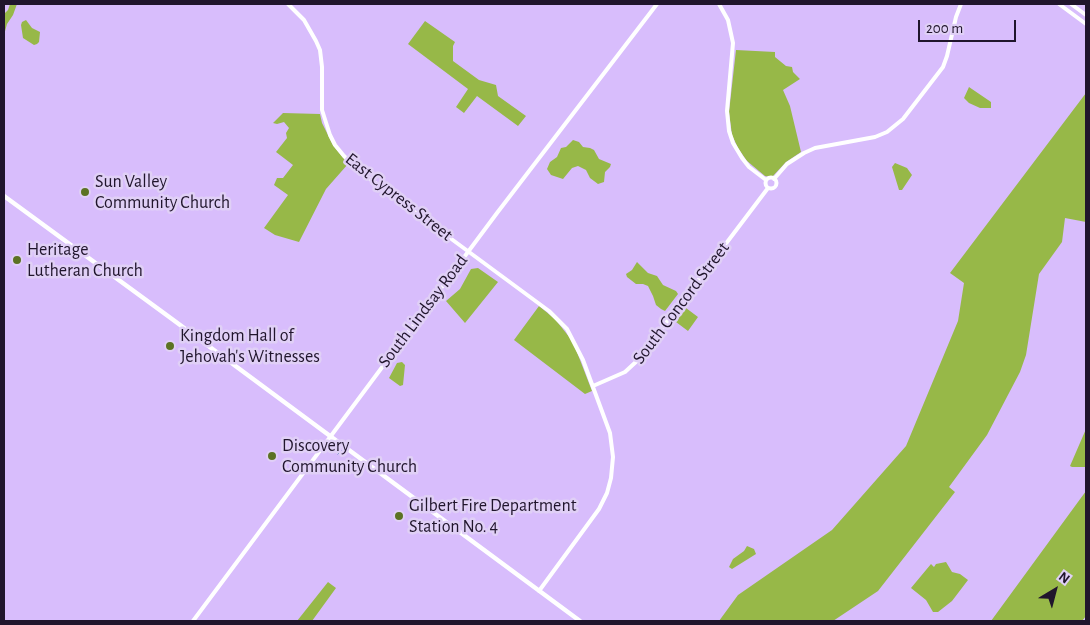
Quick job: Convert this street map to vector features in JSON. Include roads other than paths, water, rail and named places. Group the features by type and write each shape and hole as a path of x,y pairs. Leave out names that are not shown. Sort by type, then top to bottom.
{"main road":[{"path":"4,196 580,621"}],"street":[{"name":"East Cypress Street","path":"288,4 304,20 320,50 322,110 335,145 366,176 549,311 567,329 577,347 593,386"},
{"name":"South Lindsay Road","path":"193,621 469,251 657,4"},
{"path":"719,4 728,20 733,43 727,111 729,131 733,143 742,158 749,167 766,180"},
{"path":"774,179 786,164 804,153 815,148 875,137 903,120 943,66 948,56 956,17 961,4"},
{"path":"1059,4 1086,24"},
{"path":"1071,4 1086,15"},
{"path":"766,180 774,179"},
{"path":"766,180 765,184 768,188 774,187 776,184 774,179"},
{"name":"South Concord Street","path":"593,386 625,372 638,360 768,188"},
{"path":"539,591 596,513 609,485 612,464 612,439 593,386"}],"waterway":[{"path":"338,454 341,451"}],"place":[{"name":"Sun Valley Community Church","path":"85,192"},
{"name":"Heritage Lutheran Church","path":"17,260"},
{"name":"Kingdom Hall of Jehovah's Witnesses","path":"170,346"},
{"name":"Discovery Community Church","path":"272,456"},
{"name":"Gilbert Fire Department Station No. 4","path":"399,516"}]}
